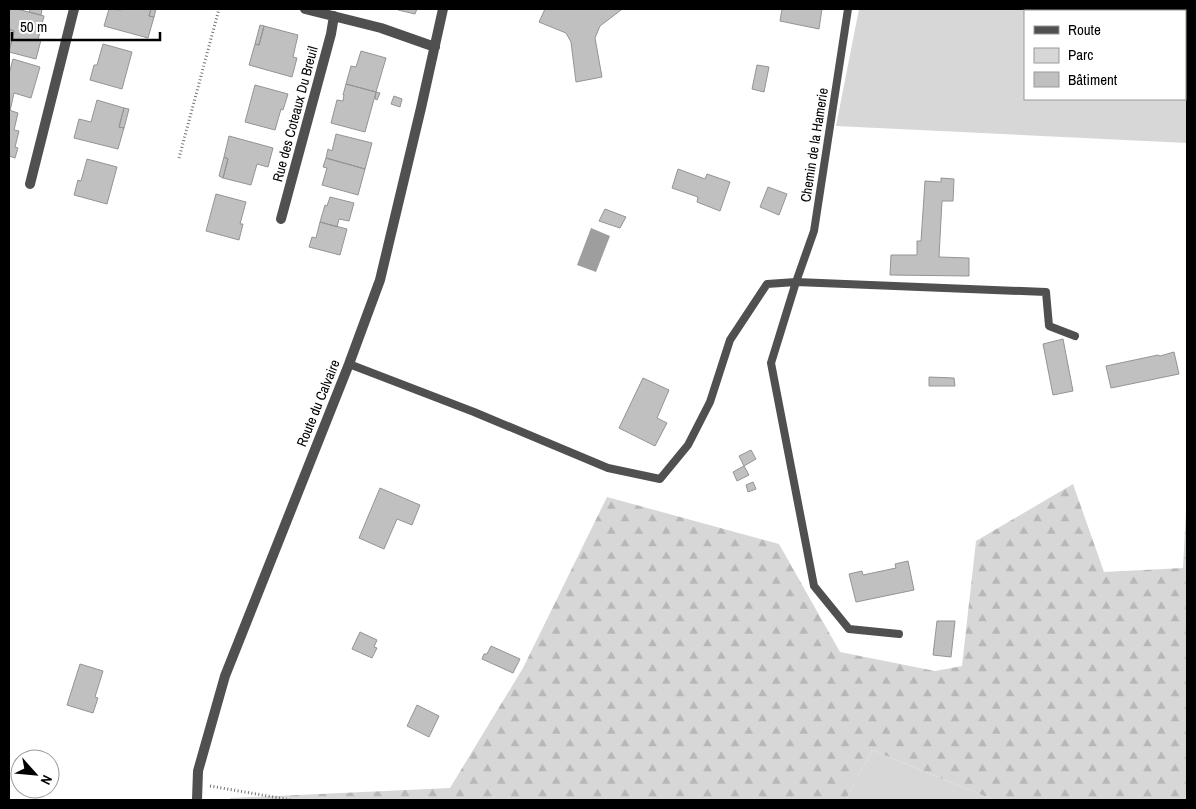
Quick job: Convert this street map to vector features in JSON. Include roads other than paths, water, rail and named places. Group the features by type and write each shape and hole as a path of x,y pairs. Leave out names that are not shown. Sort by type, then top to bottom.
{"street":[{"path":"30,184 74,9"},
{"path":"305,9 341,15 434,47"},
{"name":"Route du Calvaire","path":"197,800 198,771 225,676 349,364 380,280 443,9"},
{"name":"Rue des Coteaux Du Breuil","path":"282,219 331,34 341,15"}],"lane":[{"name":"Chemin de la Hamerie","path":"848,9 814,230 771,362 814,586 849,629 899,634"},
{"path":"349,364 474,412 608,468 660,479 688,446 710,402 730,340 767,284 796,282 1046,292 1050,326 1075,336"}]}
